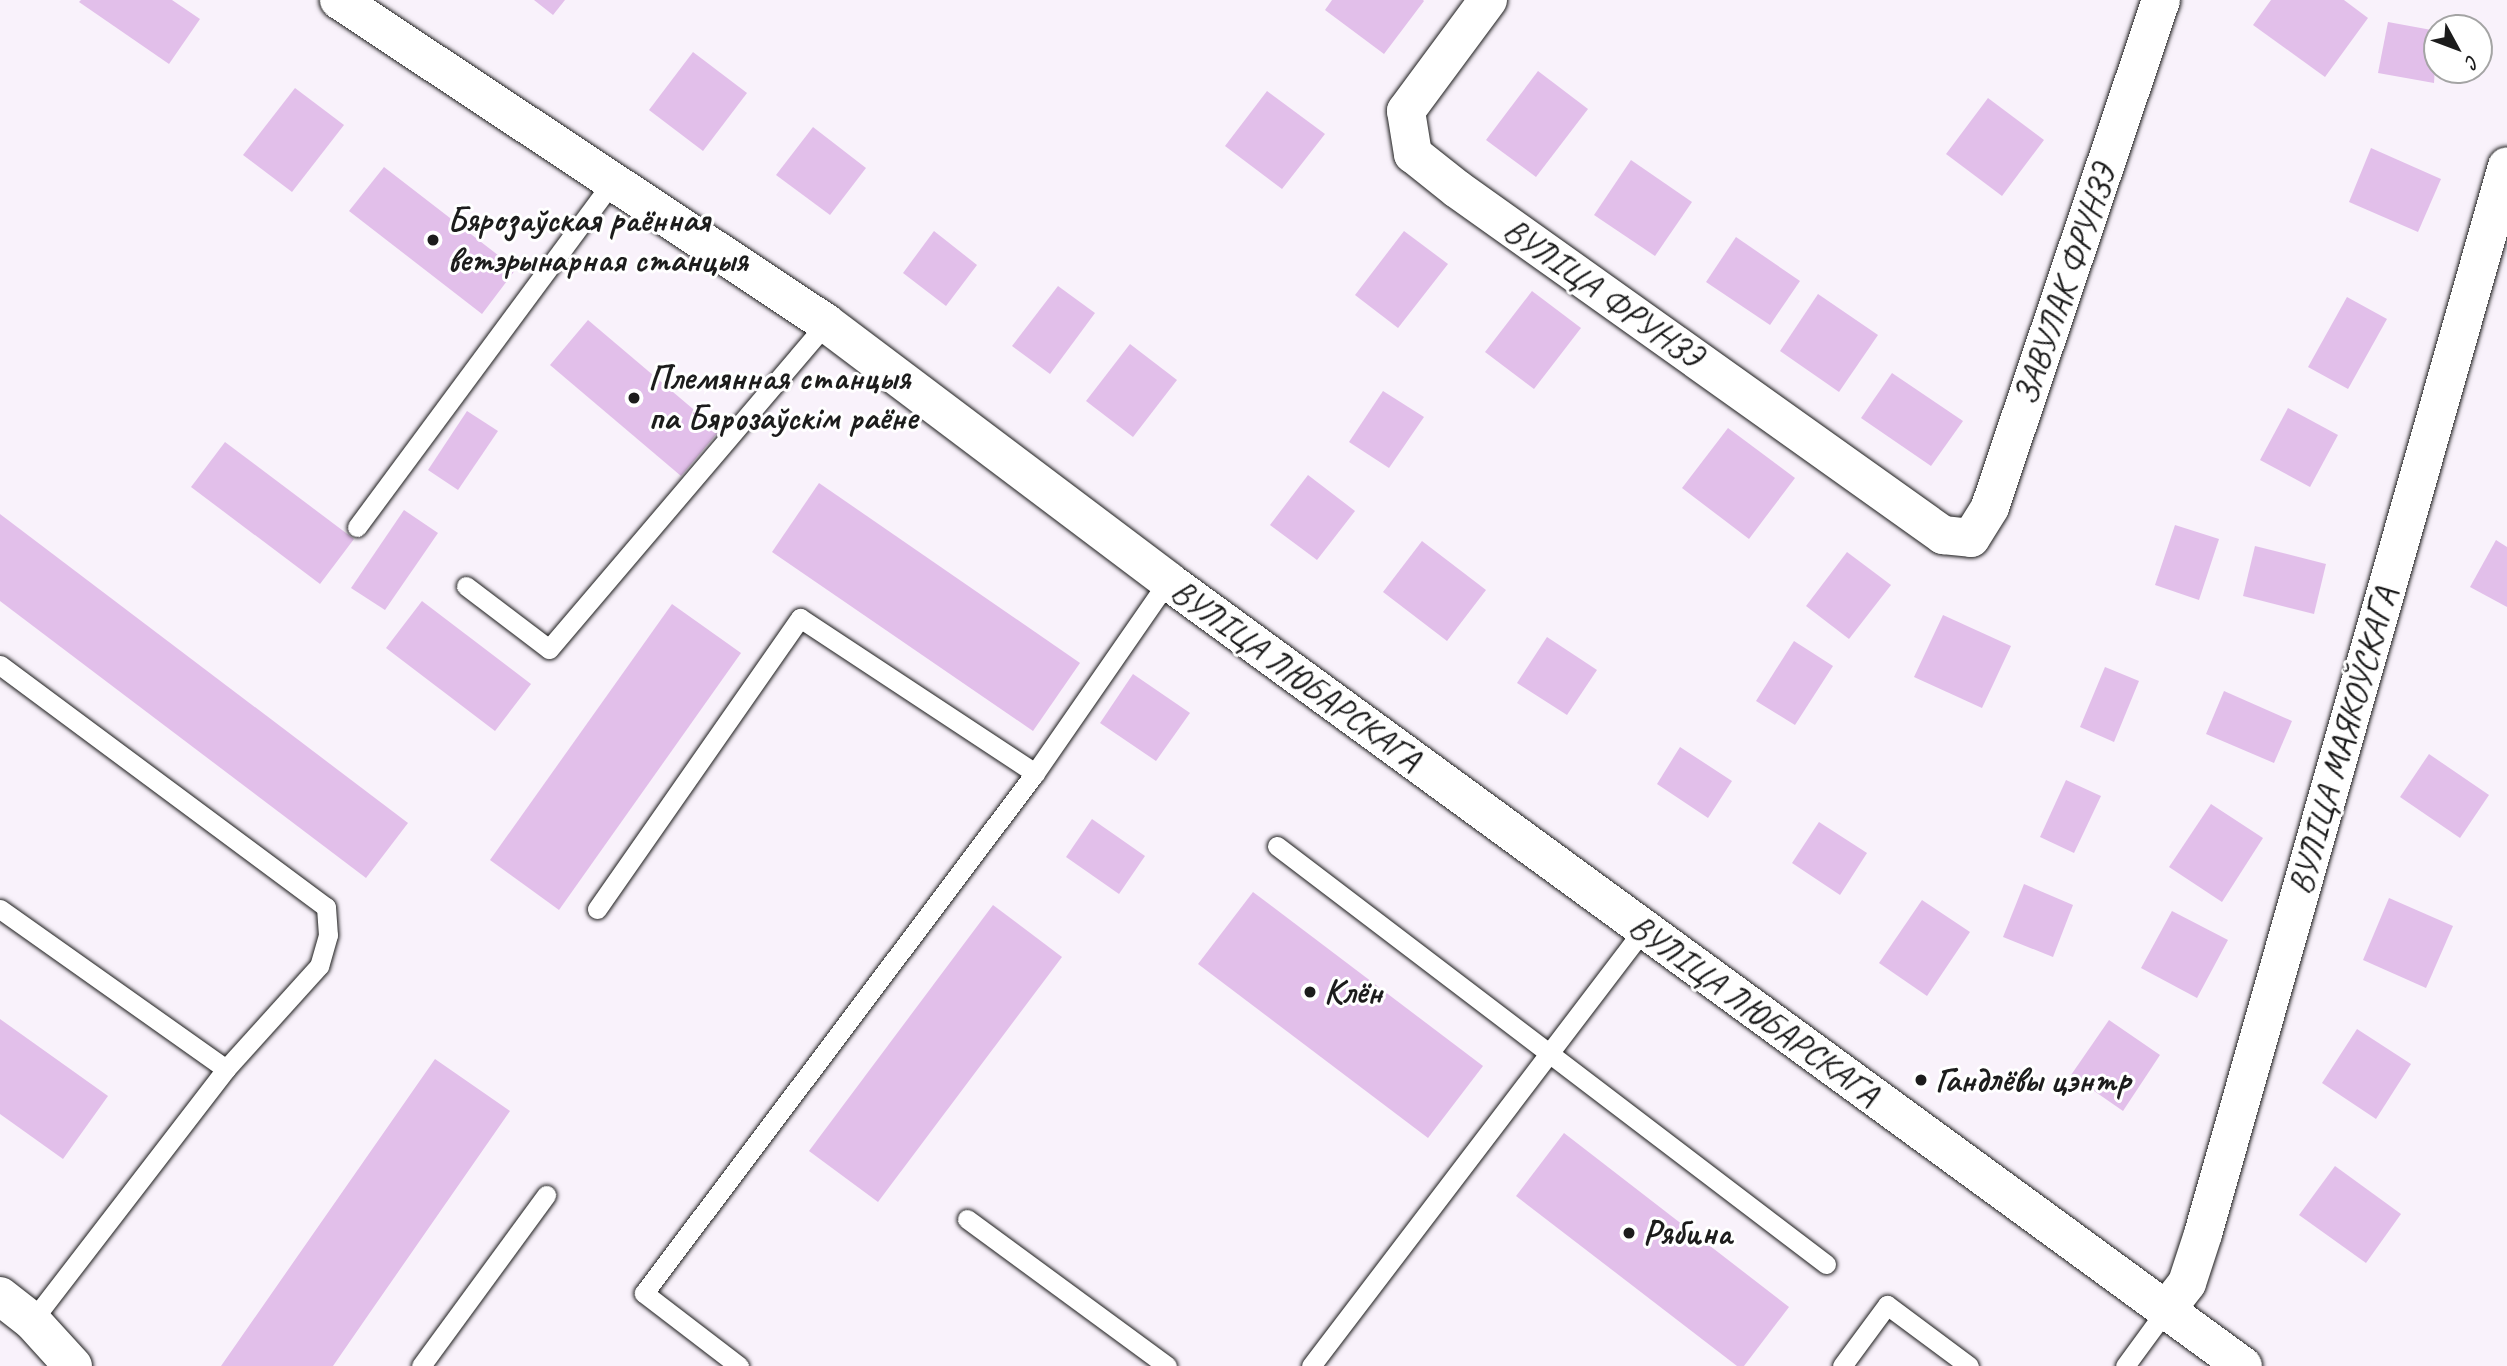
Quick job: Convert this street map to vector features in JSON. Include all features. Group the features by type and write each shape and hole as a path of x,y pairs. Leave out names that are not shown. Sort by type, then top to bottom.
{"street":[{"name":"ВУЛІЦА ЛЮБАРСКАГА","path":"338,0 614,180 826,323 1168,581 2243,1366"},
{"name":"ВУЛІЦА ФРУНЗЭ","path":"1488,0 1406,111 1413,154 1457,190 1942,535"},
{"name":"ЗАВУЛАК ФРУНЗЭ","path":"1942,535 1972,538 1990,508 2161,0"},
{"name":"ВУЛІЦА МАЯКОЎСКАГА","path":"2166,1310 2187,1283 2203,1234 2507,166"},
{"path":"0,1296 32,1321 73,1366"}],"lane":[{"path":"357,527 614,180"},
{"path":"466,586 549,649 826,323"},
{"path":"739,1366 644,1293 1035,773 1168,581"},
{"path":"597,909 800,618 1035,773"},
{"path":"0,665 326,907 328,936 320,966 226,1069 32,1321"},
{"path":"1277,846 1826,1264"},
{"path":"0,909 226,1069"},
{"path":"1311,1366 1643,930"},
{"path":"421,1366 546,1195"},
{"path":"967,1219 1167,1366"},
{"path":"1842,1366 1887,1305 1969,1366"},
{"path":"2125,1366 2166,1310"}],"building":[{"path":"172,0 200,19 169,64 79,2"},
{"path":"534,0 565,0 553,15"},
{"path":"1332,0 1424,1 1384,54 1325,10"},
{"path":"2271,0 2344,0 2368,18 2325,77 2253,25"},
{"path":"2388,22 2423,28 2423,81 2378,73"},
{"path":"693,52 747,93 703,151 649,110"},
{"path":"1538,71 1588,109 1536,177 1486,140"},
{"path":"295,88 344,125 292,192 243,155"},
{"path":"1267,91 1325,134 1282,189 1225,146"},
{"path":"1988,98 2044,140 2002,196 1946,154"},
{"path":"813,127 866,168 830,215 776,175"},
{"path":"2371,148 2441,179 2418,232 2349,202"},
{"path":"1631,160 1692,202 1655,256 1594,215"},
{"name":"Бярозаўская раённая ветэрынарная станцыя","path":"384,167 516,269 482,314 349,211"},
{"path":"934,231 977,265 946,306 903,273"},
{"path":"1404,231 1448,264 1398,328 1355,295"},
{"path":"1736,237 1800,281 1770,325 1706,282"},
{"path":"1058,286 1095,313 1050,374 1012,346"},
{"path":"1532,291 1581,328 1534,389 1485,352"},
{"path":"1818,294 1878,335 1839,392 1780,351"},
{"path":"2347,297 2387,319 2348,389 2308,367"},
{"name":"Племянная станцыя па Бярозаўскім раёне","path":"588,320 719,431 681,476 550,365"},
{"path":"1130,344 1177,380 1133,437 1086,401"},
{"path":"1892,373 1963,421 1931,466 1861,418"},
{"path":"1383,391 1424,417 1389,468 1349,442"},
{"path":"2288,408 2338,435 2310,487 2260,460"},
{"path":"467,411 498,431 458,490 428,470"},
{"path":"1728,428 1795,478 1749,539 1682,488"},
{"path":"225,442 354,539 320,584 191,487"},
{"path":"1308,475 1355,511 1317,560 1270,525"},
{"path":"819,483 1080,663 1033,731 772,552"},
{"path":"404,510 438,533 385,610 351,588"},
{"path":"0,514 408,823 366,878 0,601"},
{"path":"2175,525 2219,539 2199,600 2155,585"},
{"path":"2496,540 2507,547 2507,607 2470,587"},
{"path":"1422,541 1486,590 1447,641 1383,592"},
{"path":"2255,546 2326,564 2314,614 2243,596"},
{"path":"1847,552 1891,585 1849,639 1806,606"},
{"path":"422,601 531,684 495,731 386,648"},
{"path":"672,604 741,653 559,910 490,860"},
{"path":"1943,615 2011,646 1982,708 1914,677"},
{"path":"1547,637 1597,670 1567,715 1517,683"},
{"path":"1794,641 1833,666 1795,725 1756,701"},
{"path":"2105,667 2139,681 2114,742 2080,727"},
{"path":"1133,674 1190,713 1156,761 1100,723"},
{"path":"2224,691 2292,721 2274,763 2206,734"},
{"path":"1680,747 1732,781 1708,818 1657,784"},
{"path":"2429,754 2489,795 2460,838 2400,797"},
{"path":"2066,780 2101,796 2074,853 2040,837"},
{"path":"2211,804 2263,838 2222,902 2169,867"},
{"path":"1092,819 1145,856 1119,894 1066,857"},
{"path":"1819,822 1867,853 1840,895 1792,863"},
{"path":"2024,884 2073,905 2053,957 2003,937"},
{"name":"Клён","path":"1253,892 1483,1066 1428,1138 1198,964"},
{"path":"2389,898 2453,926 2426,988 2363,960"},
{"path":"1922,900 1970,932 1927,996 1879,963"},
{"path":"993,905 1062,957 878,1202 809,1151"},
{"path":"2172,911 2228,940 2197,998 2141,968"},
{"path":"0,1019 108,1096 63,1159 0,1114"},
{"path":"2109,1020 2160,1055 2123,1111 2071,1075"},
{"path":"2357,1029 2411,1064 2376,1119 2322,1083"},
{"path":"435,1059 510,1111 333,1366 221,1366"},
{"name":"Рябина","path":"1564,1133 1789,1307 1744,1366 1737,1366 1516,1196"},
{"path":"2335,1166 2401,1214 2366,1263 2299,1215"}],"place":[{"name":"Бярозаўская раённая ветэрынарная станцыя","path":"433,240"},
{"name":"Племянная станцыя па Бярозаўскім раёне","path":"634,398"},
{"name":"Клён","path":"1310,992"},
{"name":"Гандлёвы цэнтр","path":"1921,1080"},
{"name":"Рябина","path":"1629,1233"}]}
